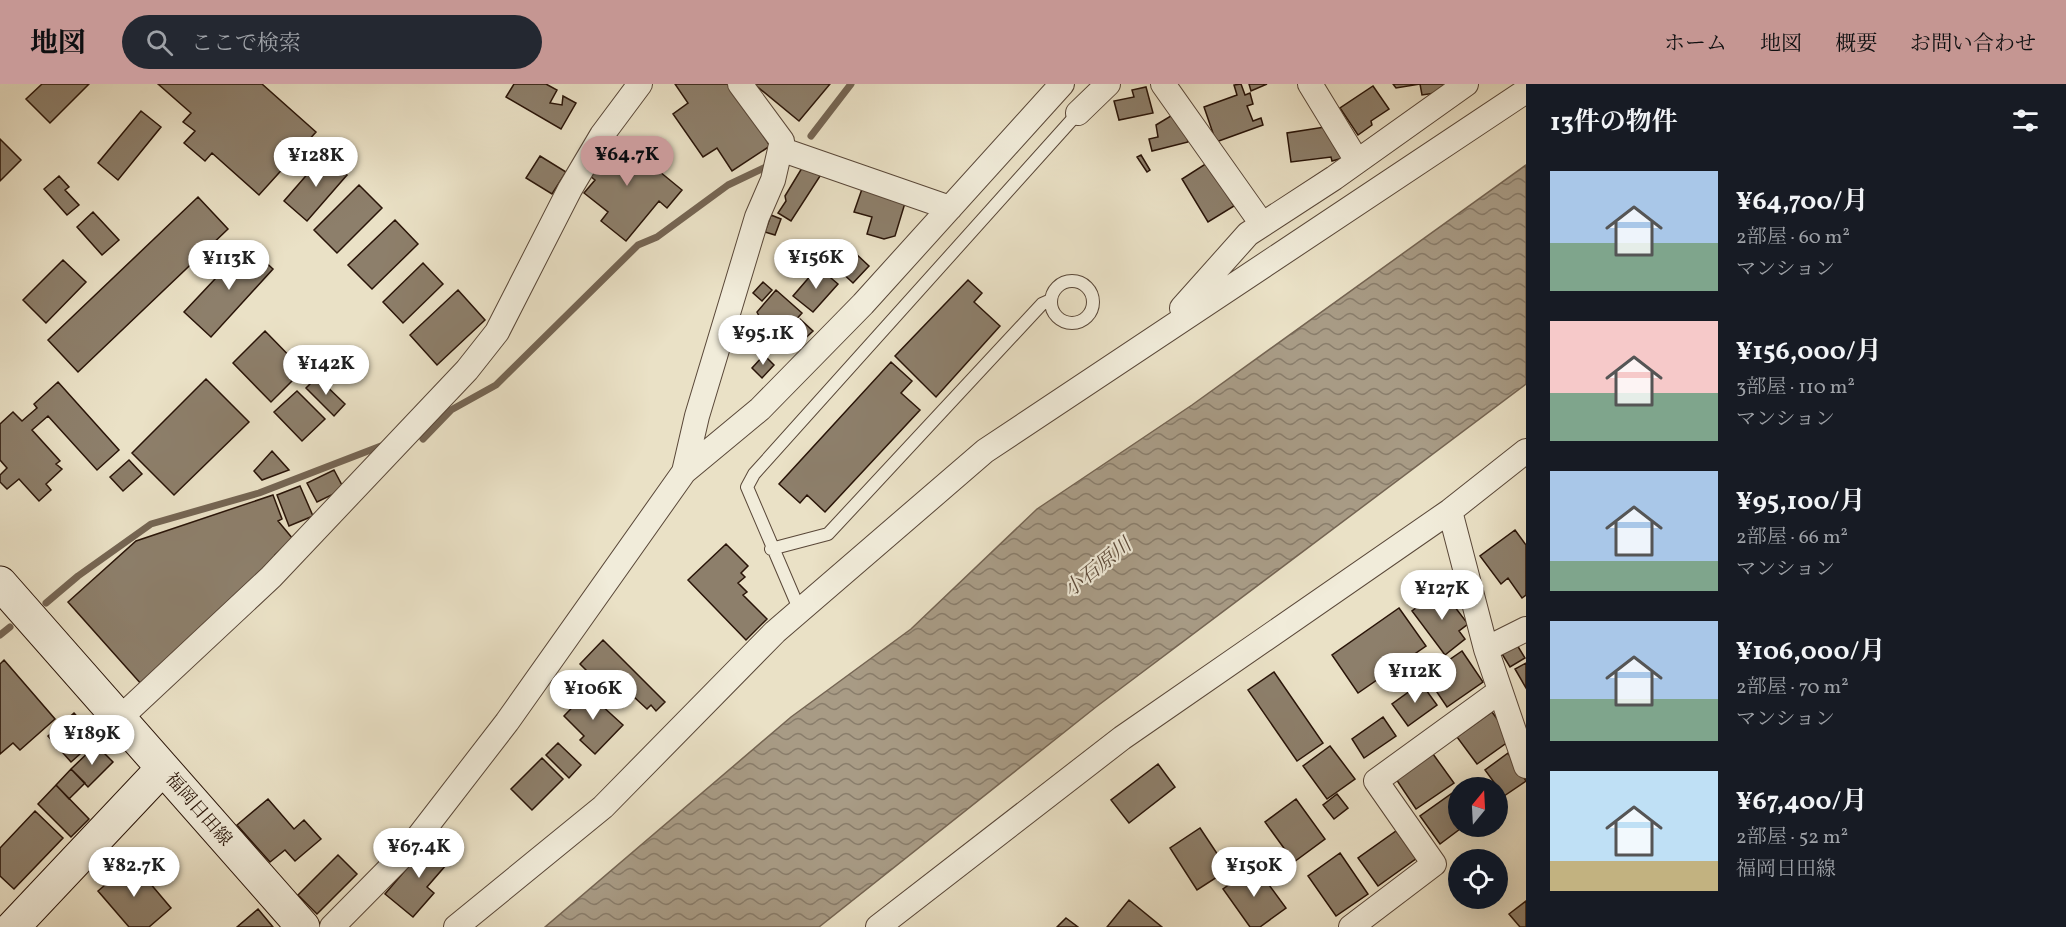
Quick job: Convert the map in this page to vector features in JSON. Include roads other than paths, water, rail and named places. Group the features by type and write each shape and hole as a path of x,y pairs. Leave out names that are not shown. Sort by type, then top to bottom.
{"main road":[{"name":"福岡日田線","path":"0,583 303,927"},
{"path":"13,927 163,768"}],"street":[{"path":"119,719 271,577 466,370 497,332 581,171 602,135 640,84"},
{"path":"684,472 697,416 757,218 773,180 782,141 740,84"},
{"path":"332,927 409,849 507,722 684,472 760,409 863,304 1062,84"},
{"path":"1078,113 1108,84"},
{"path":"1163,84 1262,224"},
{"path":"1310,84 1357,161"},
{"path":"1159,334 1248,234 1357,161 1465,84"},
{"path":"456,927 603,807 775,632 985,451 1526,91"},
{"path":"780,149 950,208"},
{"path":"878,927 1154,715 1450,511 1526,451"},
{"path":"1450,511 1486,650 1526,766"},
{"path":"1486,650 1526,629"},
{"path":"1351,927 1434,864 1376,781 1500,691"}],"lane":[{"path":"800,611 771,549 747,487 754,474 1078,113"},
{"path":"771,549 828,534 1042,304 1051,300"}],"water":[{"name":"小石原川","path":"1526,165 1526,384 1096,707 819,927 545,927 791,717 911,629 1037,509 1192,405"}],"waterway":[{"path":"811,136 851,84"},
{"path":"423,439 451,410 496,385 638,245 657,237 728,185 768,166"},
{"path":"46,603 78,576 151,524 259,493 381,446"},
{"path":"0,635 10,627"}]}
